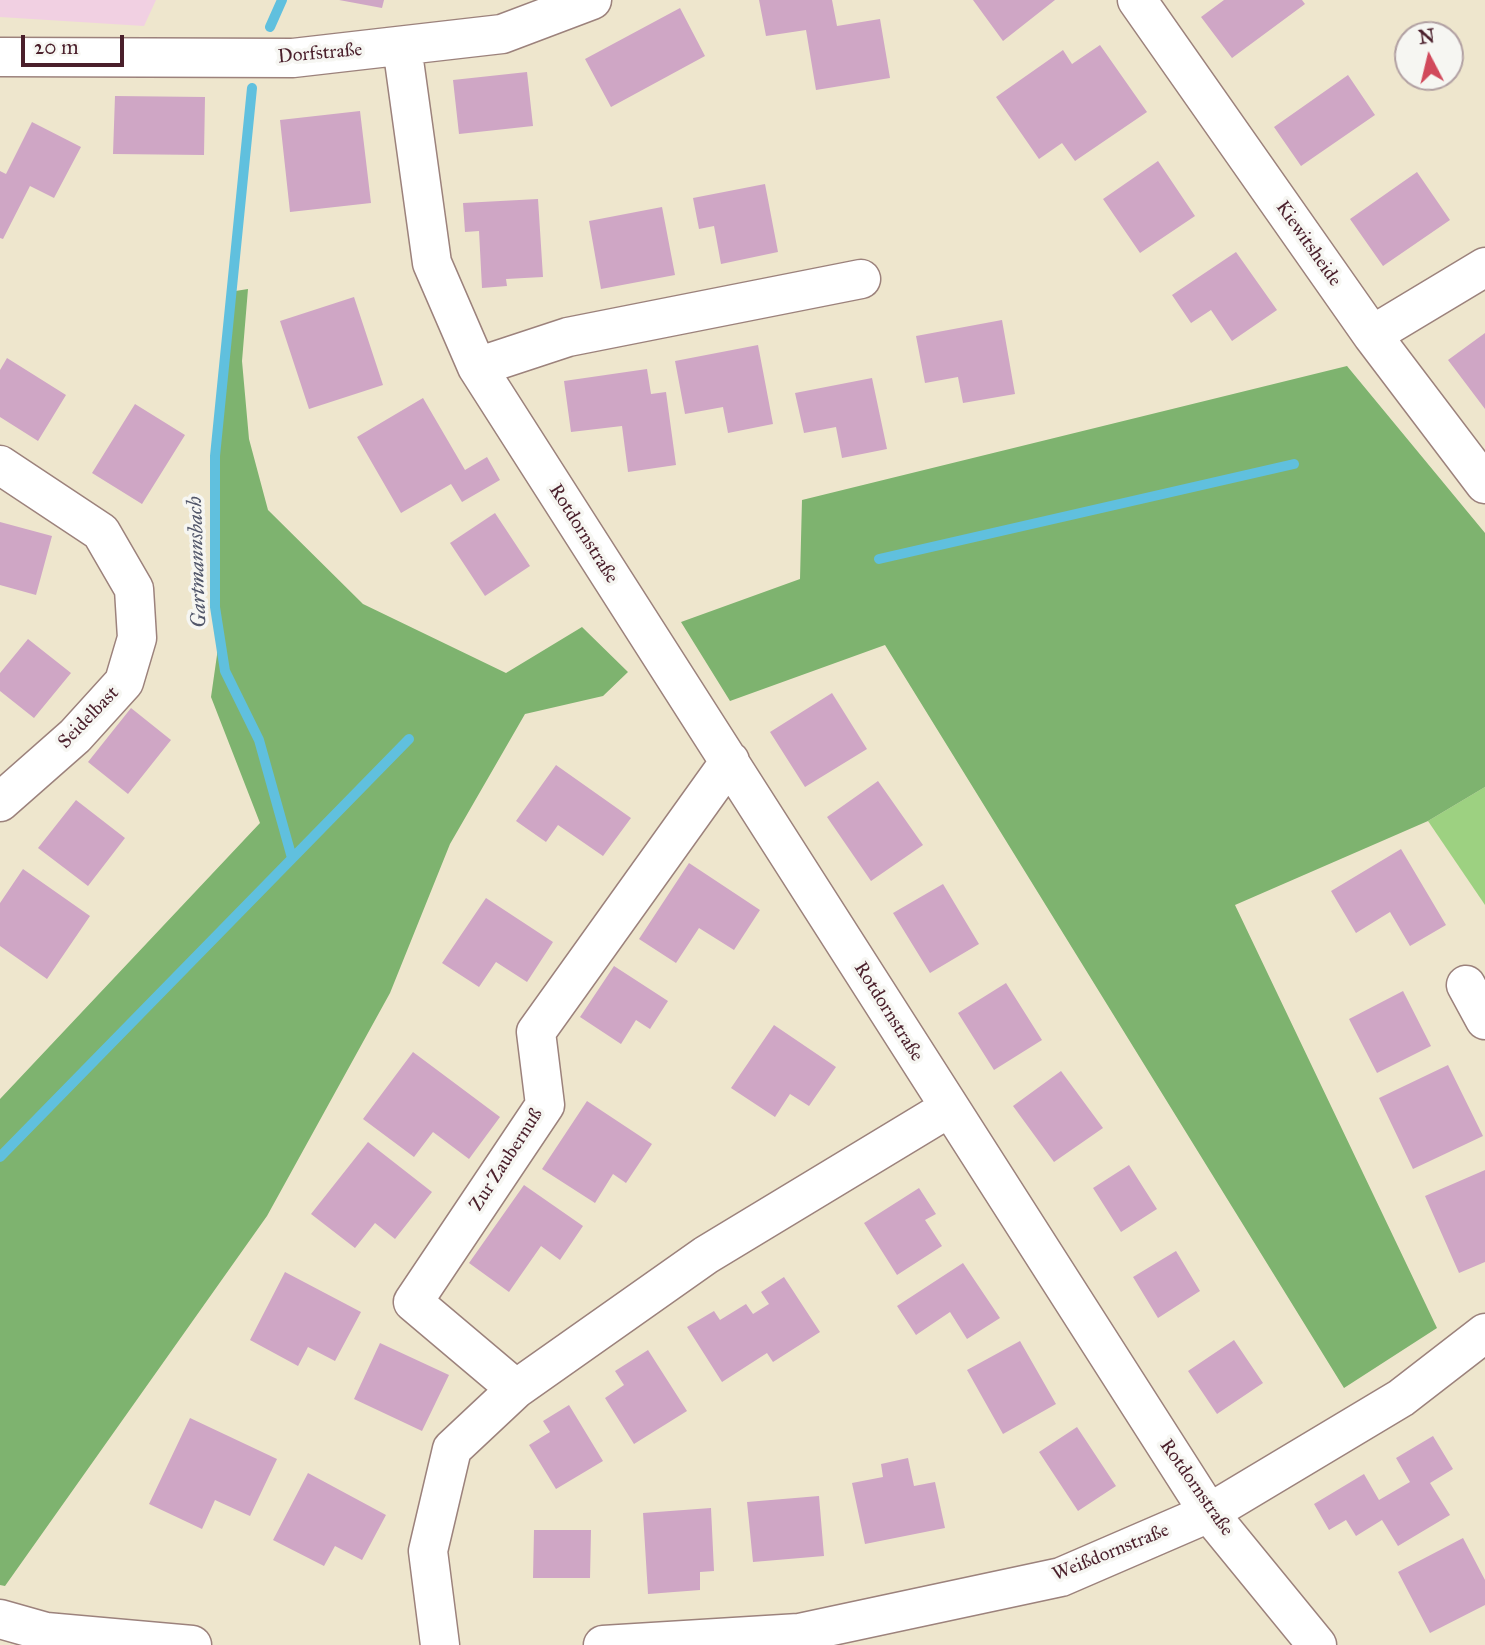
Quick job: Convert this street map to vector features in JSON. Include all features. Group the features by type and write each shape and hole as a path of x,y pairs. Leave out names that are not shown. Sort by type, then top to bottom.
{"street":[{"name":"Dorfstraße","path":"0,57 293,58 502,34 592,0"},
{"name":"Kiewitsheide","path":"1138,0 1372,335 1485,484"},
{"name":"Rotdornstraße","path":"402,46 432,263 477,367 1209,1513 1317,1645"},
{"path":"1372,335 1485,267"},
{"path":"477,367 568,337 861,279"},
{"name":"Seidelbast","path":"0,465 101,532 134,589 137,638 124,682 75,736 0,802"},
{"name":"Zur Zaubernuß","path":"516,1389 413,1303 545,1105 536,1032 730,761"},
{"path":"1466,985 1485,1020"},
{"path":"440,1645 428,1551 452,1449 516,1389 706,1255 949,1108"},
{"name":"Weißdornstraße","path":"603,1645 799,1633 1061,1577 1209,1513 1401,1398 1485,1333"},
{"path":"0,1619 46,1632 192,1645"}],"shaded area":[{"path":"0,0 156,0 144,26 0,17"}],"green space":[{"path":"248,289 242,361 249,439 268,510 363,604 506,673 582,627 628,672 603,696 525,714 450,844 390,993 267,1216 5,1586 0,1585 0,1099 260,823 211,697 217,655 217,455 229,292"},
{"path":"1347,366 1485,533 1485,787 1428,821 1235,905 1437,1328 1344,1388 885,645 730,701 681,622 800,579 802,500"},
{"path":"1485,787 1485,905 1428,821"}],"building":[{"path":"339,0 384,0 382,8"},
{"path":"759,0 832,0 837,26 880,19 890,78 816,90 806,30 766,36"},
{"path":"973,0 1055,0 1003,41"},
{"path":"1224,0 1302,0 1305,4 1232,58 1201,17"},
{"path":"680,8 705,56 611,107 585,59"},
{"path":"1100,45 1147,112 1075,161 1062,143 1039,159 996,97 1063,50 1072,64"},
{"path":"527,72 533,126 459,134 453,80"},
{"path":"1348,75 1375,115 1301,166 1274,127"},
{"path":"115,96 205,97 204,155 113,154"},
{"path":"360,111 371,203 290,212 280,120"},
{"path":"32,122 81,147 54,198 30,186 3,239 0,238 0,171 6,174"},
{"path":"1158,161 1195,216 1140,253 1103,199"},
{"path":"1417,172 1450,220 1383,266 1350,219"},
{"path":"765,184 778,252 721,264 714,226 699,229 693,198"},
{"path":"538,199 543,277 506,279 507,286 482,288 479,231 465,232 463,203"},
{"path":"662,207 675,275 601,289 589,221"},
{"path":"1236,252 1277,310 1232,341 1211,310 1191,323 1172,295"},
{"path":"354,297 383,385 309,409 280,321"},
{"path":"1002,320 1015,394 963,403 958,377 925,383 916,336"},
{"path":"1485,333 1485,409 1448,360"},
{"path":"758,345 773,424 728,433 723,407 685,414 675,361"},
{"path":"7,358 66,395 38,441 0,417 0,370"},
{"path":"647,369 651,394 666,392 676,465 628,472 622,426 571,432 564,381"},
{"path":"872,378 887,449 842,458 836,427 804,433 795,393"},
{"path":"423,398 465,470 487,457 500,480 462,502 451,484 401,513 357,437"},
{"path":"135,404 185,435 142,504 92,473"},
{"path":"495,513 530,566 485,596 450,543"},
{"path":"0,522 52,536 36,595 0,585"},
{"path":"28,639 71,673 34,718 0,691 0,673"},
{"path":"832,693 867,749 805,787 770,732"},
{"path":"131,708 171,740 128,794 88,762"},
{"path":"556,765 631,818 603,856 558,825 546,842 516,821"},
{"path":"878,781 923,845 871,881 827,817"},
{"path":"76,800 125,838 88,886 38,848"},
{"path":"1401,849 1446,925 1410,946 1390,912 1356,933 1331,891"},
{"path":"689,863 760,910 734,950 699,928 676,963 639,939"},
{"path":"23,869 90,916 47,979 0,946 0,903"},
{"path":"943,884 979,944 930,973 893,913"},
{"path":"486,898 553,942 527,982 496,962 479,987 442,963"},
{"path":"614,966 668,1001 650,1029 636,1020 621,1044 580,1017"},
{"path":"1006,983 1042,1040 994,1070 958,1013"},
{"path":"1403,991 1431,1046 1377,1073 1349,1019"},
{"path":"774,1025 836,1067 809,1106 790,1094 775,1117 731,1088"},
{"path":"413,1052 500,1117 469,1159 433,1132 414,1157 363,1119"},
{"path":"1448,1065 1483,1136 1413,1169 1379,1098"},
{"path":"1061,1071 1103,1128 1054,1162 1013,1106"},
{"path":"587,1101 652,1144 626,1183 613,1174 595,1203 542,1169"},
{"path":"368,1142 432,1192 395,1239 375,1223 355,1248 311,1214"},
{"path":"1129,1165 1157,1209 1121,1232 1093,1188"},
{"path":"1485,1170 1485,1262 1459,1273 1425,1196"},
{"path":"524,1185 583,1226 560,1260 541,1246 509,1292 469,1263"},
{"path":"919,1188 936,1214 925,1220 942,1246 897,1275 864,1223"},
{"path":"1176,1251 1200,1291 1158,1318 1133,1277"},
{"path":"963,1263 1000,1318 967,1339 950,1312 916,1335 897,1306"},
{"path":"285,1272 361,1312 335,1361 308,1347 298,1366 250,1340"},
{"path":"784,1277 820,1332 773,1362 767,1353 722,1382 687,1327 714,1311 720,1320 746,1304 753,1314 769,1304 761,1292"},
{"path":"1234,1340 1263,1383 1217,1414 1188,1371"},
{"path":"1020,1341 1056,1404 1003,1434 967,1370"},
{"path":"380,1343 449,1375 422,1431 354,1399"},
{"path":"648,1350 687,1411 634,1444 605,1398 624,1385 615,1371"},
{"path":"569,1405 603,1461 556,1489 529,1445 550,1432 543,1421"},
{"path":"190,1418 277,1459 250,1516 215,1500 202,1529 149,1504"},
{"path":"1077,1427 1116,1486 1078,1511 1039,1452"},
{"path":"1433,1436 1453,1469 1430,1483 1450,1515 1398,1546 1382,1520 1356,1536 1346,1520 1329,1530 1314,1504 1364,1474 1379,1500 1410,1482 1396,1458"},
{"path":"908,1458 914,1486 935,1482 945,1528 865,1544 852,1483 883,1477 881,1464"},
{"path":"308,1473 386,1515 362,1560 335,1546 324,1566 273,1540"},
{"path":"819,1496 824,1556 753,1562 747,1502"},
{"path":"711,1508 714,1571 700,1572 700,1590 648,1594 643,1513"},
{"path":"534,1530 591,1530 590,1578 533,1578"},
{"path":"1463,1538 1485,1580 1485,1605 1430,1633 1398,1572"}],"waterway":[{"name":"Gartmannsbach","path":"270,27 282,0"},
{"name":"Gartmannsbach","path":"252,88 215,456 215,607 225,671 259,740 292,858"},
{"path":"879,559 1294,464"},
{"name":"Gartmannsbach","path":"0,1157 409,739"}]}
